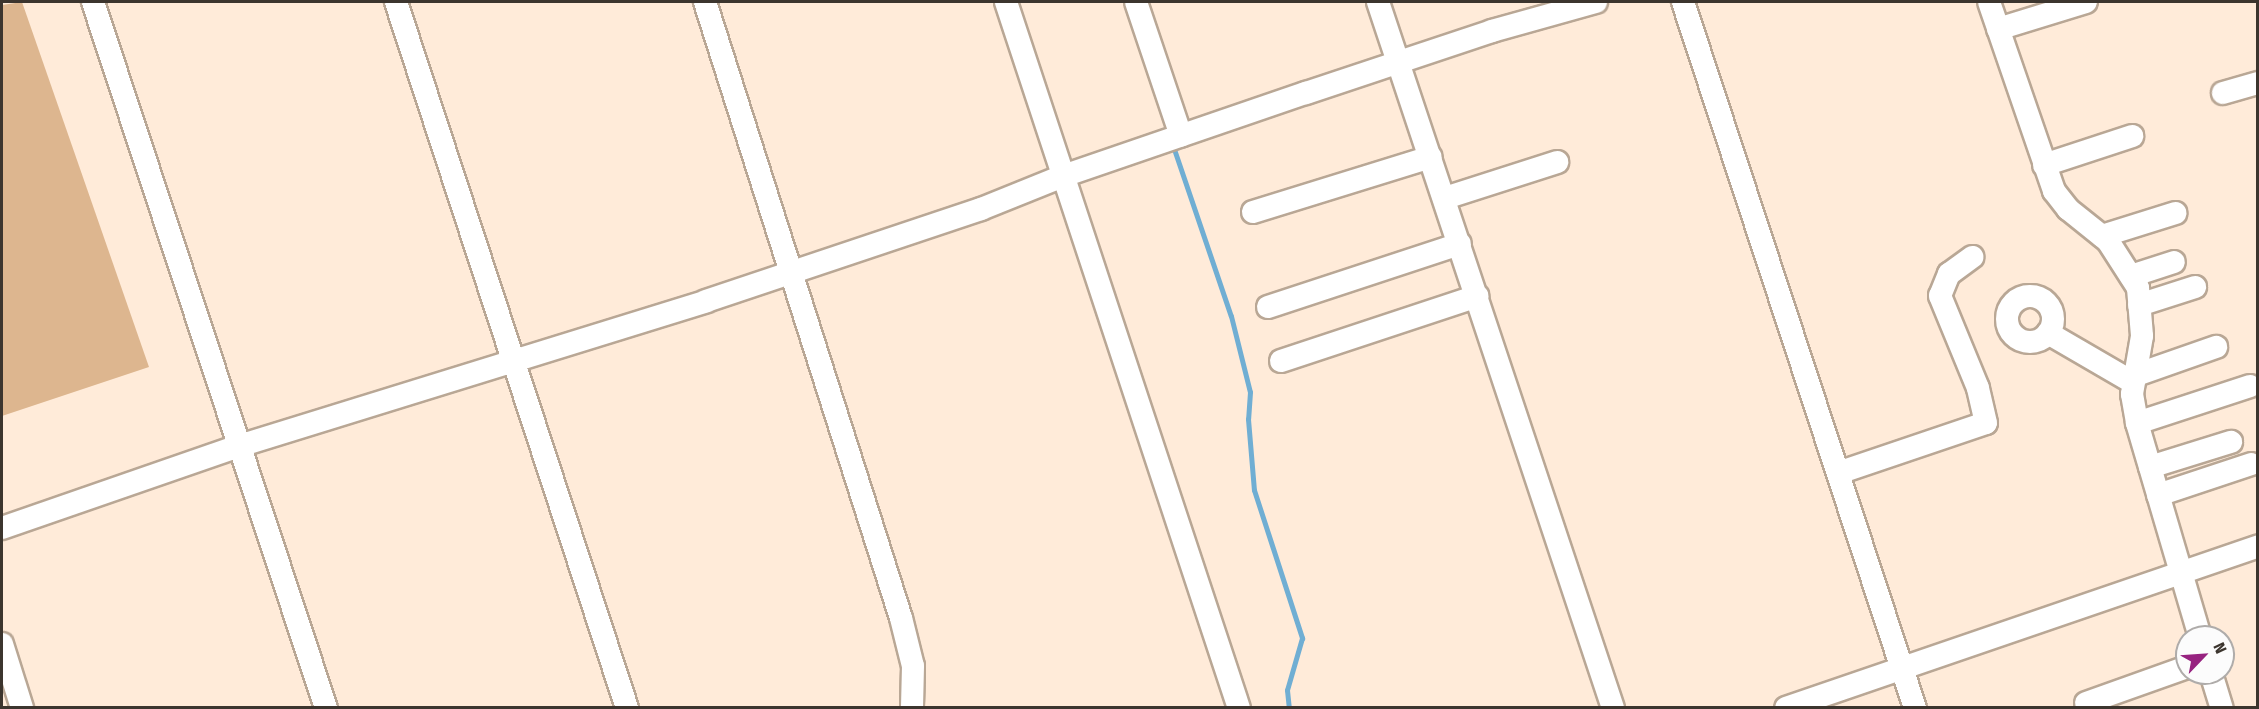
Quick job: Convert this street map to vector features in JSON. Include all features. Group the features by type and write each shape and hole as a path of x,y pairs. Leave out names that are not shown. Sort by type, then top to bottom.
{"street":[{"path":"93,2 326,708"},
{"path":"396,2 512,363 627,708"},
{"path":"705,2 901,618 913,666 912,708"},
{"path":"1006,2 1239,708"},
{"path":"1136,2 1181,136"},
{"path":"1378,2 1478,296 1613,708"},
{"path":"2,528 239,446 512,363 981,209 1063,176 1398,65 1492,31 1596,2"},
{"path":"1683,2 1915,708"},
{"path":"1989,2 2054,191 2068,209 2102,236 2138,288 2142,336 2135,379 2137,423 2196,625"},
{"path":"1998,29 2086,2"},
{"path":"2223,93 2258,82"},
{"path":"2044,165 2132,136"},
{"path":"1253,212 1431,157"},
{"path":"1445,198 1557,162"},
{"path":"2102,236 2176,213"},
{"path":"1268,307 1460,244"},
{"path":"1838,473 1986,423 1978,388 1940,296 1948,274 1972,257"},
{"path":"2131,276 2174,262"},
{"path":"2139,305 2195,287"},
{"path":"1281,361 1478,296"},
{"path":"2048,333 2135,379 2216,347"},
{"path":"2137,423 2250,386"},
{"path":"2150,467 2231,442"},
{"path":"2158,495 2251,464"},
{"path":"1786,708 2022,629 2180,571 2258,546"},
{"path":"2,644 22,708"},
{"path":"2086,703 2175,671"},
{"path":"2215,685 2222,708"}],"shaded area":[{"path":"22,2 149,367 2,416 2,5"}],"waterway":[{"path":"1174,149 1231,316 1250,392 1248,419 1254,490 1302,638 1287,690 1289,708"}]}
